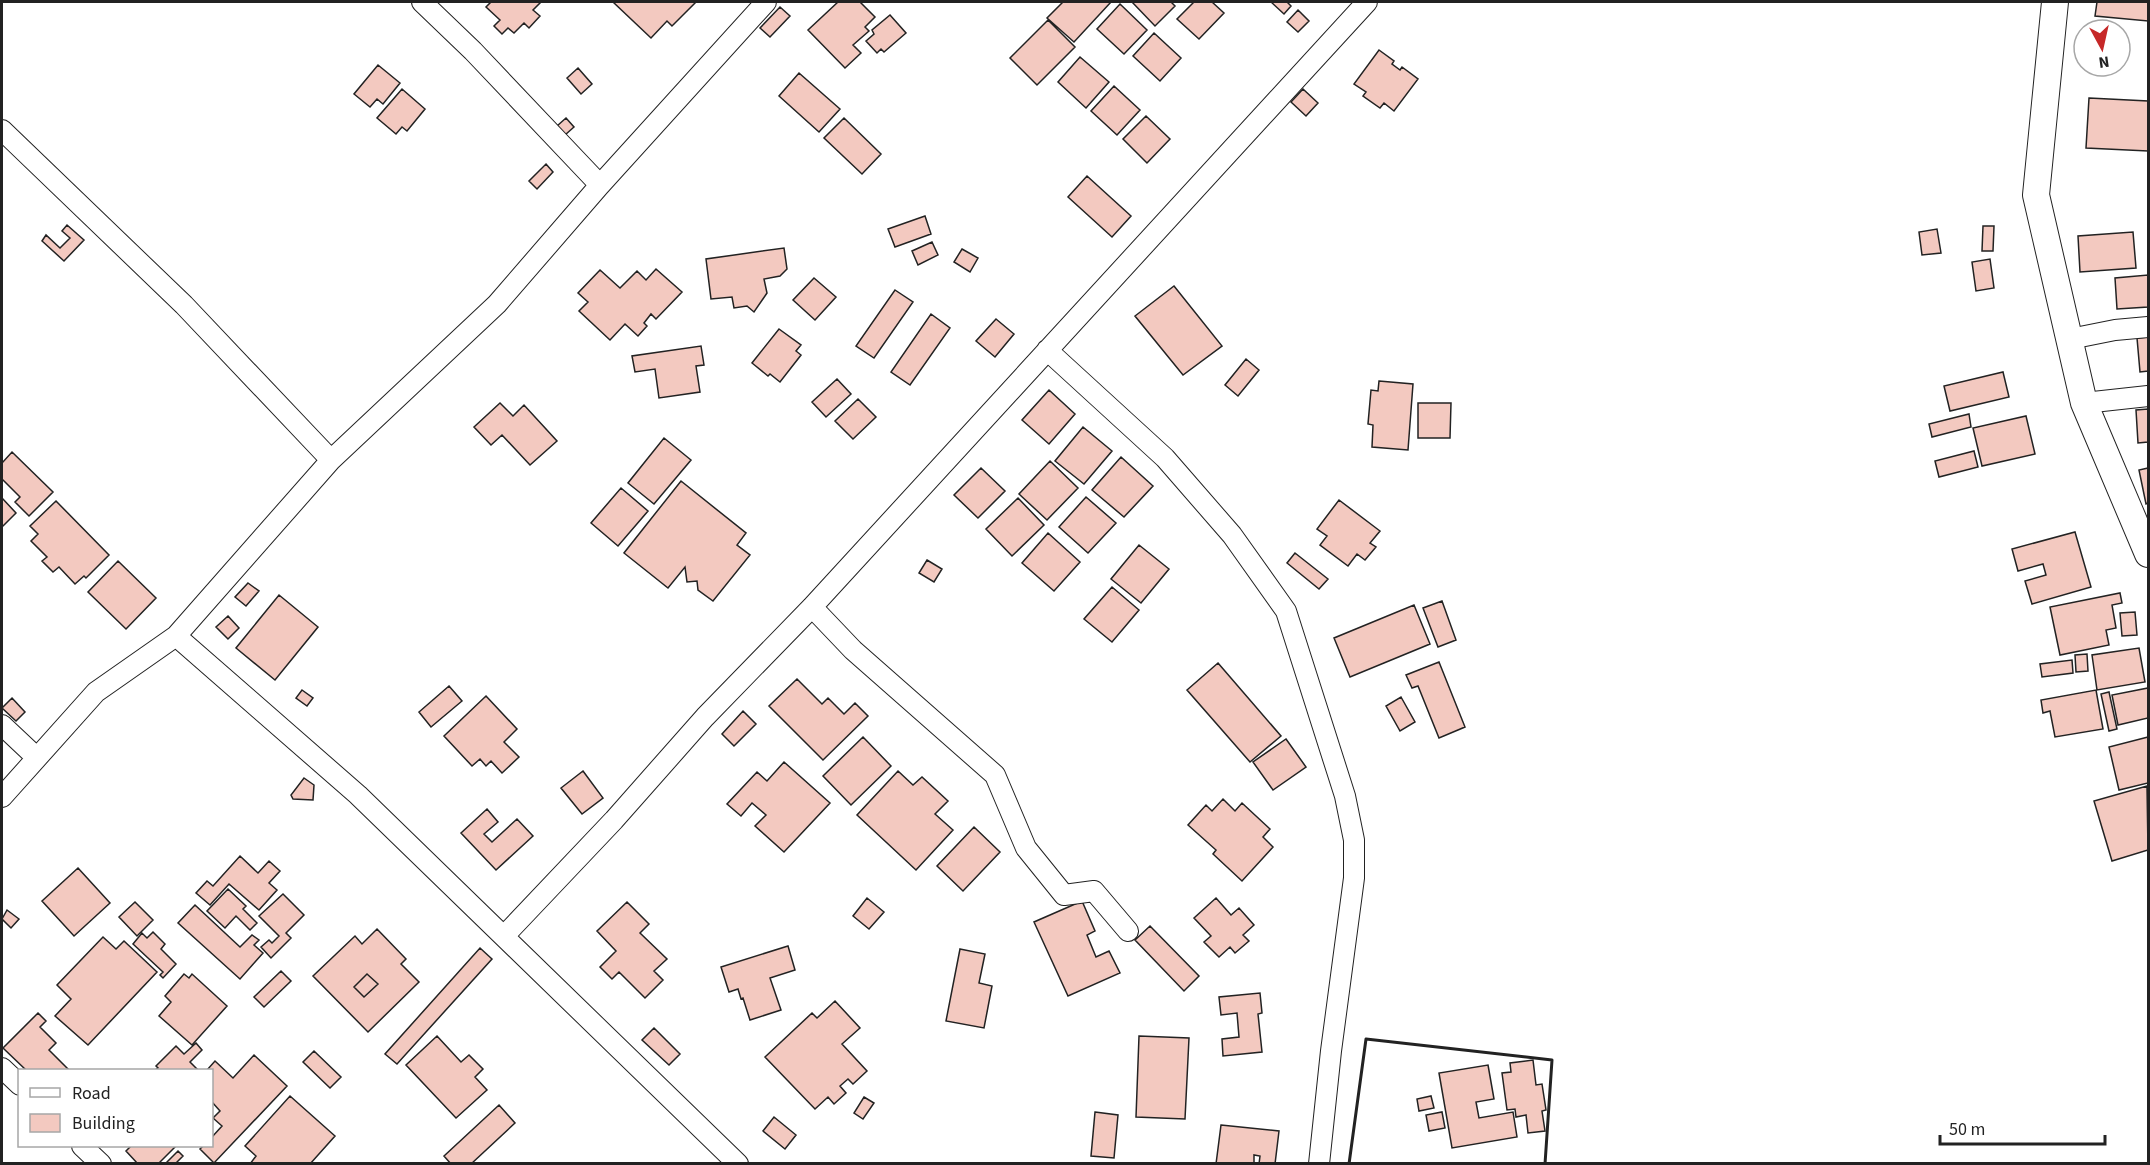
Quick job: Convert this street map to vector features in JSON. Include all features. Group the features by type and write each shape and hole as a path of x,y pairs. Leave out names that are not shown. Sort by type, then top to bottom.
{"street":[{"path":"422,2 473,51 600,185"},
{"path":"2,797 96,692 176,636 331,460 498,303 600,185 766,2"},
{"path":"504,936 614,820 705,717 812,607 1367,2"},
{"path":"2055,2 2036,195 2084,403 2148,554"},
{"path":"2,130 184,305 331,460"},
{"path":"2070,339 2115,330 2148,327"},
{"path":"1047,350 1164,458 1232,535 1286,611 1345,796 1354,840 1354,878 1331,1051 1319,1164"},
{"path":"2084,403 2148,396"},
{"path":"812,607 853,650 995,776 1026,848 1064,894 1094,891 1128,931"},
{"path":"176,636 358,795 738,1164"},
{"path":"2,725 36,757"},
{"path":"2,1068 18,1083"},
{"path":"83,1147 102,1164"}],"building":[{"path":"491,2 541,2 533,10 540,16 529,28 524,23 514,33 508,28 502,34 494,26 500,20 486,7"},
{"path":"613,2 696,2 672,26 667,21 651,38"},
{"path":"838,2 860,2 875,17 865,27 869,31 853,45 861,53 845,68 808,30"},
{"path":"1063,2 1111,2 1074,42 1047,18"},
{"path":"1132,2 1171,2 1175,6 1155,26"},
{"path":"1194,2 1212,2 1224,13 1199,39 1177,19"},
{"path":"1271,2 1287,2 1291,6 1284,14"},
{"path":"2097,2 2148,2 2148,21 2095,16"},
{"path":"1120,4 1147,30 1124,54 1097,29"},
{"path":"780,7 790,16 770,37 760,28"},
{"path":"1298,10 1309,21 1298,32 1287,22"},
{"path":"890,15 906,33 884,52 881,49 877,53 866,41 874,34 872,30"},
{"path":"1048,20 1075,47 1037,85 1010,58"},
{"path":"1154,33 1181,58 1160,81 1133,56"},
{"path":"1379,50 1394,61 1392,64 1400,70 1402,67 1418,79 1394,111 1384,103 1380,108 1363,96 1366,92 1354,84"},
{"path":"1080,57 1109,82 1086,108 1058,82"},
{"path":"378,65 400,83 383,104 377,99 370,107 354,94"},
{"path":"578,68 592,84 581,94 567,78"},
{"path":"799,73 840,109 819,132 779,96"},
{"path":"1114,86 1140,110 1117,135 1091,111"},
{"path":"402,89 425,109 407,131 402,127 396,134 377,118"},
{"path":"1303,89 1318,103 1306,116 1291,102"},
{"path":"2089,98 2148,101 2148,151 2086,148"},
{"path":"1146,116 1170,139 1147,163 1123,139"},
{"path":"566,118 574,127 565,135 557,126"},
{"path":"844,118 881,154 862,174 824,138"},
{"path":"546,164 553,172 537,189 529,181"},
{"path":"1087,176 1131,216 1112,237 1068,197"},
{"path":"925,216 931,234 895,247 888,229"},
{"path":"67,225 84,240 64,261 42,241 46,235 60,248 70,238 62,231"},
{"path":"1983,226 1994,226 1993,251 1982,251"},
{"path":"1937,229 1941,253 1922,255 1919,232"},
{"path":"2133,232 2136,268 2080,272 2078,236"},
{"path":"932,242 938,255 918,265 912,251"},
{"path":"784,248 787,269 780,276 764,279 767,293 754,312 747,306 734,308 732,297 711,299 706,259"},
{"path":"962,249 978,258 970,272 954,262"},
{"path":"1990,259 1994,288 1976,291 1972,262"},
{"path":"656,269 682,292 656,319 651,314 644,323 647,326 638,336 625,324 610,340 579,311 588,302 578,293 600,270 620,288 637,271 646,280"},
{"path":"2148,275 2148,307 2117,309 2115,278"},
{"path":"814,278 836,297 815,320 793,300"},
{"path":"1174,286 1222,346 1183,375 1135,316"},
{"path":"895,290 913,302 874,358 856,346"},
{"path":"931,314 950,328 910,385 891,372"},
{"path":"996,319 1014,334 995,357 976,341"},
{"path":"779,329 801,345 796,351 801,355 780,382 752,363"},
{"path":"2148,337 2148,371 2140,372 2137,338"},
{"path":"701,346 704,365 696,366 700,392 659,398 655,369 635,372 632,356"},
{"path":"1246,359 1259,370 1238,396 1225,385"},
{"path":"2003,372 2009,397 1950,411 1944,386"},
{"path":"837,379 851,394 826,417 812,402"},
{"path":"1379,381 1413,384 1408,450 1372,447 1373,425 1368,424 1371,390 1378,391"},
{"path":"1049,390 1075,414 1049,444 1022,420"},
{"path":"858,399 876,417 853,439 835,421"},
{"path":"500,403 513,416 524,405 557,441 530,465 502,435 491,445 474,427"},
{"path":"1418,403 1451,403 1450,438 1418,438"},
{"path":"2148,409 2148,442 2138,443 2136,410"},
{"path":"1969,414 1971,427 1932,437 1929,424"},
{"path":"2026,416 2035,454 1982,466 1973,428"},
{"path":"1083,427 1112,451 1084,484 1055,461"},
{"path":"664,438 691,460 654,504 628,483"},
{"path":"1974,451 1978,467 1939,477 1935,461"},
{"path":"12,452 53,492 29,516 15,502 20,497 2,479 2,463"},
{"path":"1121,457 1153,486 1124,517 1092,490"},
{"path":"1050,461 1078,488 1047,520 1019,494"},
{"path":"981,468 1005,491 978,518 954,495"},
{"path":"2148,468 2148,503 2146,504 2139,470"},
{"path":"681,481 746,533 737,545 750,555 713,601 698,590 697,581 687,582 685,567 668,588 624,553"},
{"path":"621,488 648,511 618,546 591,523"},
{"path":"1086,497 1116,523 1088,553 1059,527"},
{"path":"2,498 16,513 2,527"},
{"path":"1018,498 1044,525 1012,556 986,529"},
{"path":"1339,500 1380,531 1370,543 1376,547 1365,560 1357,554 1348,566 1320,545 1327,536 1317,529"},
{"path":"56,501 109,555 86,578 84,576 75,584 59,567 53,572 42,561 47,557 31,541 38,534 30,526"},
{"path":"2075,532 2091,587 2032,604 2025,581 2046,575 2043,564 2018,571 2012,549"},
{"path":"1048,533 1080,562 1054,591 1022,563"},
{"path":"1139,545 1169,569 1141,603 1111,579"},
{"path":"1295,553 1328,579 1319,589 1287,563"},
{"path":"927,560 942,569 934,582 919,573"},
{"path":"118,561 156,598 126,629 88,592"},
{"path":"248,583 259,591 246,606 235,597"},
{"path":"1112,587 1139,610 1112,642 1084,619"},
{"path":"2120,593 2122,603 2112,605 2116,628 2106,630 2109,645 2060,655 2050,607"},
{"path":"279,595 318,627 275,680 236,648"},
{"path":"1442,601 1456,640 1438,647 1423,608"},
{"path":"1414,605 1430,644 1350,677 1334,638"},
{"path":"2135,612 2137,635 2122,636 2120,613"},
{"path":"228,616 239,628 228,639 216,627"},
{"path":"2139,648 2145,682 2097,690 2092,655"},
{"path":"2087,654 2088,671 2076,672 2075,655"},
{"path":"2072,660 2073,673 2042,677 2040,664"},
{"path":"1439,662 1465,727 1439,738 1418,686 1412,688 1406,675"},
{"path":"1218,663 1281,736 1250,762 1187,690"},
{"path":"797,679 822,704 828,698 844,714 855,703 868,716 823,760 769,706"},
{"path":"449,686 462,701 431,727 419,712"},
{"path":"2148,688 2148,718 2118,725 2112,695"},
{"path":"302,690 313,698 307,706 296,698"},
{"path":"2096,690 2103,729 2055,737 2050,711 2043,713 2041,700"},
{"path":"2109,692 2117,729 2109,731 2101,694"},
{"path":"486,696 517,729 504,742 519,757 502,773 491,761 486,766 480,759 472,766 444,736"},
{"path":"1401,697 1415,722 1400,731 1386,706"},
{"path":"12,698 25,712 16,721 2,708"},
{"path":"743,711 756,724 734,746 722,734"},
{"path":"863,737 891,766 851,805 823,776"},
{"path":"2148,737 2148,783 2119,790 2109,747"},
{"path":"1286,739 1306,767 1273,790 1253,762"},
{"path":"784,762 830,803 784,852 755,826 766,815 752,803 741,816 727,804 757,772 767,781"},
{"path":"583,771 603,798 582,814 561,788"},
{"path":"898,771 913,785 922,777 948,801 935,814 953,830 916,870 857,815"},
{"path":"304,778 314,785 313,800 293,799 291,795"},
{"path":"2147,786 2148,850 2112,861 2094,801"},
{"path":"1223,799 1235,811 1242,803 1270,829 1263,837 1273,847 1242,881 1213,854 1216,850 1188,825 1206,805 1212,811"},
{"path":"487,809 498,822 484,834 492,842 517,819 533,836 496,870 461,833"},
{"path":"974,827 1000,852 963,891 937,866"},
{"path":"240,856 258,873 269,861 280,871 269,883 277,890 259,910 229,884 210,905 196,893 207,881 213,886"},
{"path":"78,868 110,903 74,936 42,901"},
{"path":"228,889 246,906 243,909 257,923 250,930 236,916 225,928 207,911"},
{"path":"283,894 304,915 286,933 291,938 271,958 261,947 269,940 272,943 279,936 259,916"},
{"path":"867,898 884,912 869,929 853,916"},
{"path":"1216,898 1231,915 1239,908 1254,925 1243,935 1249,941 1235,953 1230,947 1219,957 1204,942 1211,936 1194,918"},
{"path":"1082,901 1095,931 1087,935 1096,957 1109,951 1120,973 1068,996 1034,922"},
{"path":"135,902 153,920 137,936 119,917"},
{"path":"627,902 649,924 640,933 667,959 654,971 663,980 645,998 619,972 612,979 600,967 616,951 597,931"},
{"path":"195,905 240,947 252,935 259,940 254,945 263,953 240,979 178,923"},
{"path":"7,910 19,919 11,928 2,919"},
{"path":"1150,926 1199,976 1184,991 1135,940"},
{"path":"377,929 406,959 401,964 419,982 368,1032 313,976 355,936 362,944","holes":["367,974 378,984 364,997 354,987"]},
{"path":"153,932 165,944 161,949 176,964 163,978 160,975 163,972 133,944 142,933 147,938"},
{"path":"103,937 116,949 124,941 157,972 88,1045 55,1016 71,999 57,985"},
{"path":"788,946 795,970 770,978 781,1010 750,1020 738,989 729,992 721,967"},
{"path":"480,948 492,959 397,1064 385,1054"},
{"path":"960,949 985,954 979,983 992,986 984,1028 946,1021"},
{"path":"281,971 291,981 264,1007 254,997"},
{"path":"184,974 189,978 192,974 227,1006 192,1045 159,1016 171,1002 165,996"},
{"path":"367,974 378,984 364,997 354,987"},
{"path":"1260,993 1262,1013 1258,1014 1262,1052 1223,1056 1222,1039 1239,1037 1237,1013 1221,1015 1219,997"},
{"path":"835,1001 860,1028 842,1044 867,1071 853,1084 848,1079 840,1086 846,1093 834,1104 828,1097 815,1109 765,1057 812,1013 817,1018"},
{"path":"38,1013 46,1021 40,1027 56,1043 49,1050 68,1069 25,1069 3,1048"},
{"path":"654,1028 680,1054 669,1065 642,1040"},
{"path":"437,1036 461,1062 469,1055 483,1069 475,1077 487,1090 456,1118 406,1065"},
{"path":"1139,1036 1189,1038 1185,1119 1136,1117"},
{"path":"196,1043 202,1050 190,1062 197,1069 156,1069 156,1066 176,1046 184,1054"},
{"path":"314,1051 341,1077 330,1088 303,1062"},
{"path":"254,1055 287,1086 214,1163 200,1149 213,1147 213,1136 222,1126 213,1118 220,1111 213,1103 213,1069 208,1069 215,1061 233,1078"},
{"path":"1533,1060 1536,1085 1542,1084 1546,1110 1542,1111 1545,1131 1528,1133 1526,1115 1516,1117 1515,1109 1507,1110 1502,1073 1511,1072 1510,1063"},
{"path":"1488,1065 1494,1099 1476,1102 1479,1118 1513,1112 1517,1137 1452,1148 1439,1073"},
{"path":"290,1096 335,1136 310,1164 250,1164 256,1156 245,1146"},
{"path":"1431,1096 1434,1108 1419,1111 1417,1099"},
{"path":"864,1097 874,1103 863,1119 854,1113"},
{"path":"499,1105 515,1123 471,1164 451,1164 444,1156"},
{"path":"1095,1112 1118,1115 1114,1158 1091,1156"},
{"path":"1442,1112 1445,1128 1429,1131 1426,1115"},
{"path":"774,1117 796,1135 785,1149 763,1131"},
{"path":"1221,1125 1279,1131 1275,1164 1259,1164 1260,1156 1254,1155 1254,1164 1216,1164"},
{"path":"130,1147 175,1147 158,1164 138,1164 126,1151"},
{"path":"178,1151 183,1156 175,1164 169,1164 167,1162"}],"wall":[{"path":"1349,1164 1366,1039 1552,1060 1545,1164"}]}
